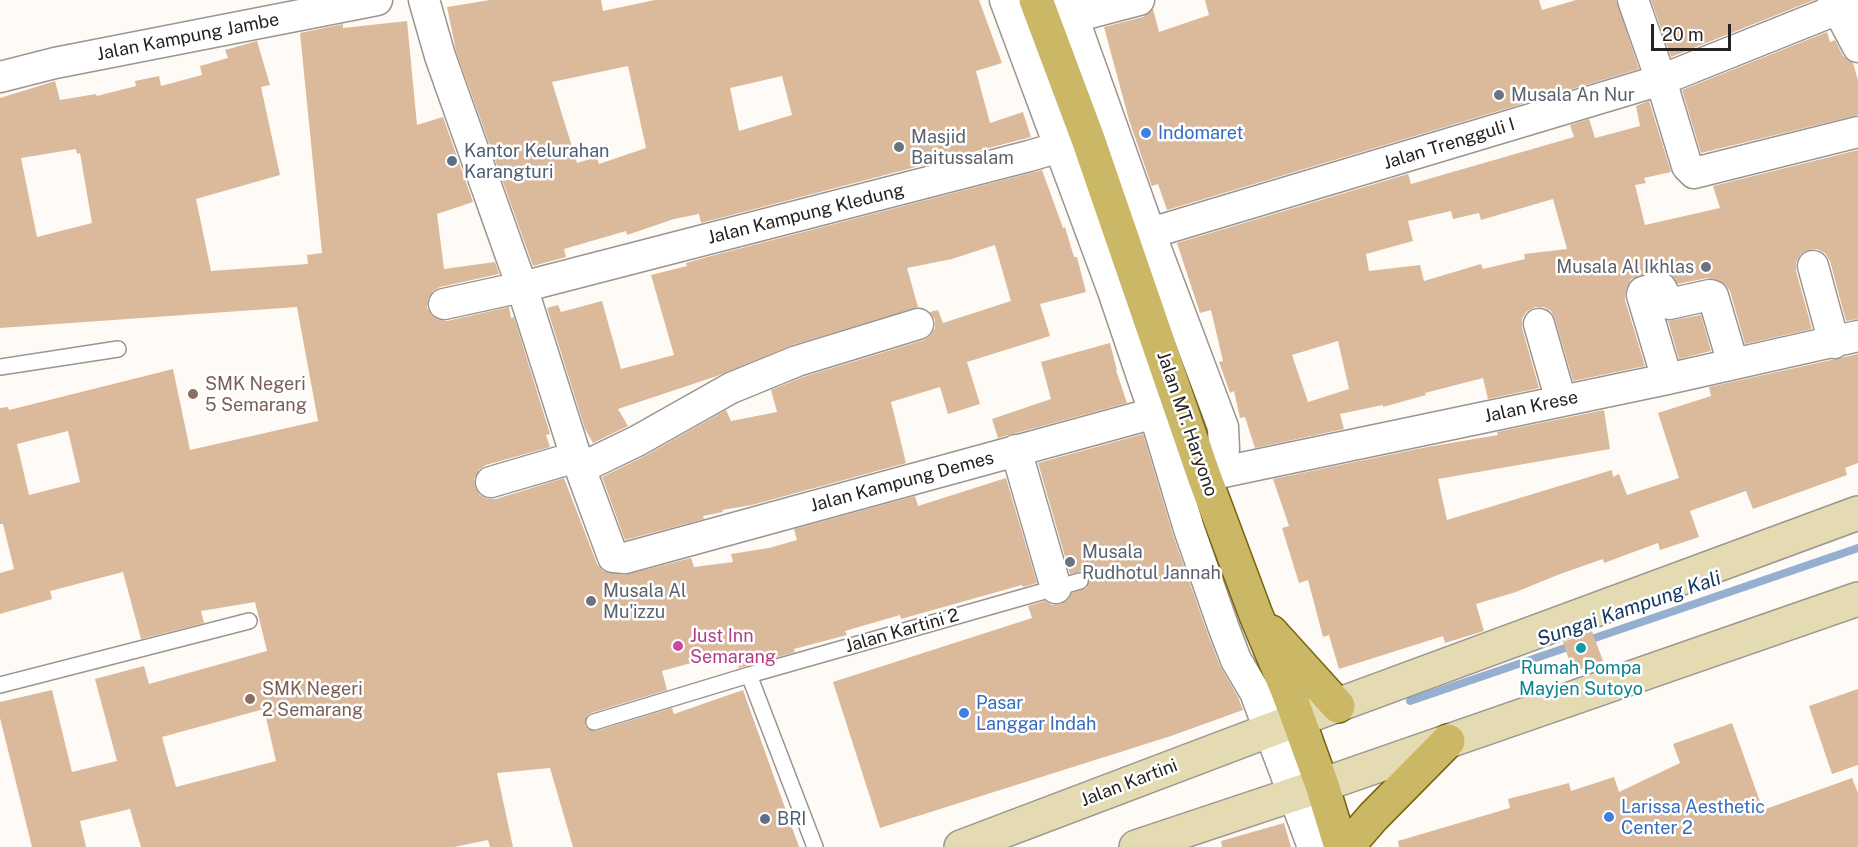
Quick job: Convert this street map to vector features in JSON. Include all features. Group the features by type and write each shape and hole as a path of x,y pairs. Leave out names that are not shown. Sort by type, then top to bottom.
{"main road":[{"name":"Jalan MT. Haryono","path":"1055,11 1069,129 1085,173 1137,237 1126,287 1167,409 1203,472 1256,615 1284,725 1307,789 1341,847"},
{"name":"Jalan Kartini","path":"961,847 1858,513"},
{"path":"1136,847 1858,599"},
{"path":"1256,615 1338,706"},
{"path":"1347,847 1373,817 1449,741"}],"street":[{"name":"Jalan Kampung Jambe","path":"0,77 55,63 377,0"},
{"path":"424,0 440,56 522,286 578,463"},
{"path":"1005,0 1069,129"},
{"path":"1139,0 1055,11 1137,237 1223,427 1224,449 1203,472"},
{"path":"1633,0 1661,80 1687,166 1694,173 1858,132"},
{"path":"1843,4 1858,47"},
{"name":"Jalan Trengguli I","path":"1137,237 1661,80 1843,4"},
{"name":"Jalan Kampung Kledung","path":"444,304 1029,156 1069,129"},
{"path":"1085,173 1126,287"},
{"path":"1813,266 1846,340"},
{"path":"1667,379 1642,295 1643,292 1659,287 1669,304 1713,296 1733,364"},
{"path":"492,482 578,463 637,441 731,388 797,361 918,324"},
{"path":"1539,324 1561,401"},
{"name":"Jalan Krese","path":"1203,472 1561,401 1846,340"},
{"path":"1167,409 1189,528 1236,660 1255,692 1284,725"},
{"name":"Jalan Kampung Demes","path":"578,463 613,557 625,558 1167,409"},
{"name":"Jalan Kartini 2","path":"1016,450 1068,584"},
{"path":"1189,528 1220,519"},
{"path":"1307,789 1313,847"}],"lane":[{"path":"0,367 118,349"},
{"name":"Jalan Kartini 2","path":"594,722 1068,584"},
{"path":"0,685 249,621"},
{"path":"749,675 815,847"}],"building":[{"path":"490,0 601,0 603,11 655,0 979,0 1002,63 976,71 990,123 1023,112 1031,137 701,223 699,214 674,219 627,235 626,231 564,249 566,257 533,266 456,51 447,7","holes":["628,66 646,148 599,164 597,157 577,163 552,82","782,76 792,115 739,131 730,88"]},
{"path":"1205,0 1539,0 1542,10 1576,0 1616,0 1639,69 1167,210 1158,184 1152,186 1151,184 1129,120 1104,27 1143,17 1153,9 1159,32 1209,15"},
{"path":"1651,0 1814,0 1671,57"},
{"path":"407,21 417,125 443,117 473,202 437,214 444,269 495,262 499,274 440,287 428,298 427,308 438,320 447,321 509,307 550,434 546,435 550,447 486,465 479,470 474,479 475,487 480,495 488,499 496,499 564,478 597,564 603,571 624,575 691,558 694,567 733,562 731,554 769,548 797,540 794,529 915,496 918,506 1006,478 1037,583 1023,587 1022,585 901,619 900,615 845,631 847,635 794,649 795,652 739,668 735,651 662,671 667,690 587,716 585,725 588,729 596,731 672,708 674,714 743,690 799,847 573,847 550,768 497,773 513,847 490,847 488,840 454,847 141,847 130,809 80,821 86,847 32,847 0,718 0,702 52,690 72,772 117,761 95,679 144,666 149,684 267,651 255,602 201,611 204,623 141,639 123,572 50,591 52,599 0,614 0,573 14,569 3,524 0,524 0,408 8,407 9,410 173,369 190,450 318,421 297,307 0,328 0,98 55,81 60,100 96,94 97,96 136,86 135,81 159,76 161,86 202,75 200,66 228,58 225,50 257,41 270,85 261,87 280,175 196,199 211,271 308,264 307,255 322,253 300,33 343,24 343,28","holes":["76,149 77,154 80,153 92,223 37,237 21,158","68,431 80,482 29,495 17,444","264,709 276,761 176,787 162,737"]},
{"path":"1827,32 1830,42 1835,40 1843,56 1853,63 1858,80 1858,115 1701,153 1682,90"},
{"path":"1649,101 1671,172 1644,178 1646,183 1635,185 1645,225 1720,208 1713,186 1858,150 1858,319 1846,321 1830,261 1825,253 1817,249 1801,254 1796,262 1796,271 1812,329 1745,344 1730,291 1725,284 1707,278 1678,284 1669,273 1654,271 1631,279 1625,300 1645,366 1573,381 1551,311 1544,307 1535,307 1526,312 1522,319 1522,328 1539,388 1488,399 1483,378 1383,407 1383,405 1340,414 1344,429 1255,448 1245,417 1240,418 1234,391 1230,393 1219,362 1223,361 1211,310 1200,313 1177,243 1408,174 1411,184 1574,137 1570,125 1589,119 1595,138 1640,126 1636,106","holes":["1553,199 1567,249 1524,254 1525,259 1483,269 1481,264 1424,281 1420,265 1369,271 1366,254 1413,241 1408,221 1451,211 1453,219 1479,213 1481,220","1338,341 1349,389 1308,402 1292,355"]},
{"path":"1042,170 1063,228 1065,227 1074,257 1077,257 1086,292 1040,304 1050,336 967,362 980,404 948,414 940,387 891,402 906,463 752,505 722,510 723,512 703,516 704,519 625,540 602,477 645,456 726,410 731,421 777,412 771,390 803,377 924,340 935,328 935,320 930,312 938,310 943,323 1011,301 995,245 952,259 907,268 918,307 792,345 717,376 618,409 628,426 593,443 585,429 547,308 558,305 561,312 602,301 621,369 674,355 651,275 687,266 686,263 711,256"},
{"path":"1701,315 1711,351 1679,359 1668,321"},
{"path":"1110,343 1127,403 998,438 992,419 1051,399 1041,362"},
{"path":"1858,354 1858,463 1845,468 1847,475 1753,509 1746,491 1690,511 1699,537 1660,550 1658,543 1604,563 1603,559 1516,592 1476,604 1484,631 1445,643 1443,636 1339,669 1329,635 1323,637 1308,580 1299,583 1282,528 1289,526 1273,479 1427,447 1498,435 1497,432 1604,410 1610,449 1438,479 1447,520 1612,470 1613,477 1619,474 1627,495 1679,478 1658,413 1711,396 1709,387"},
{"name":"Pasar Langgar Indah","path":"1143,434 1173,535 1207,632 1220,666 1243,710 1171,736 880,828 833,682 1032,618 1028,606 1045,601 1052,605 1061,604 1068,600 1072,593 1087,588 1089,579 1086,574 1082,571 1070,574 1038,463"},
{"name":"Rumah Pompa Mayjen Sutoyo","path":"1592,631 1603,661 1573,672 1563,642"},
{"path":"1858,689 1858,765 1832,774 1809,706"},
{"path":"1732,723 1763,810 1852,778 1858,793 1858,847 1399,847 1398,841 1510,808 1508,799 1569,783 1571,791 1614,777 1619,792 1680,763 1673,744"},
{"path":"1284,823 1291,847 1222,847 1221,841"}],"waterway":[{"name":"Sungai Kampung Kali","path":"1586,641 1858,548"},
{"name":"Sungai Kampung Kali","path":"1410,701 1574,645"}],"place":[{"name":"Musala An Nur","path":"1499,95"},
{"name":"Indomaret","path":"1146,133"},
{"name":"Masjid Baitussalam","path":"899,147"},
{"name":"Kantor Kelurahan Karangturi","path":"452,161"},
{"name":"Musala Al Ikhlas","path":"1706,267"},
{"name":"SMK Negeri 5 Semarang","path":"193,394"},
{"name":"Musala Rudhotul Jannah","path":"1070,562"},
{"name":"Musala Al Mu'izzu","path":"591,601"},
{"name":"Just Inn Semarang","path":"678,646"},
{"name":"Rumah Pompa Mayjen Sutoyo","path":"1581,648"},
{"name":"SMK Negeri 2 Semarang","path":"250,699"},
{"name":"Pasar Langgar Indah","path":"964,713"},
{"name":"Larissa Aesthetic Center 2","path":"1609,817"},
{"name":"BRI","path":"765,819"}]}
